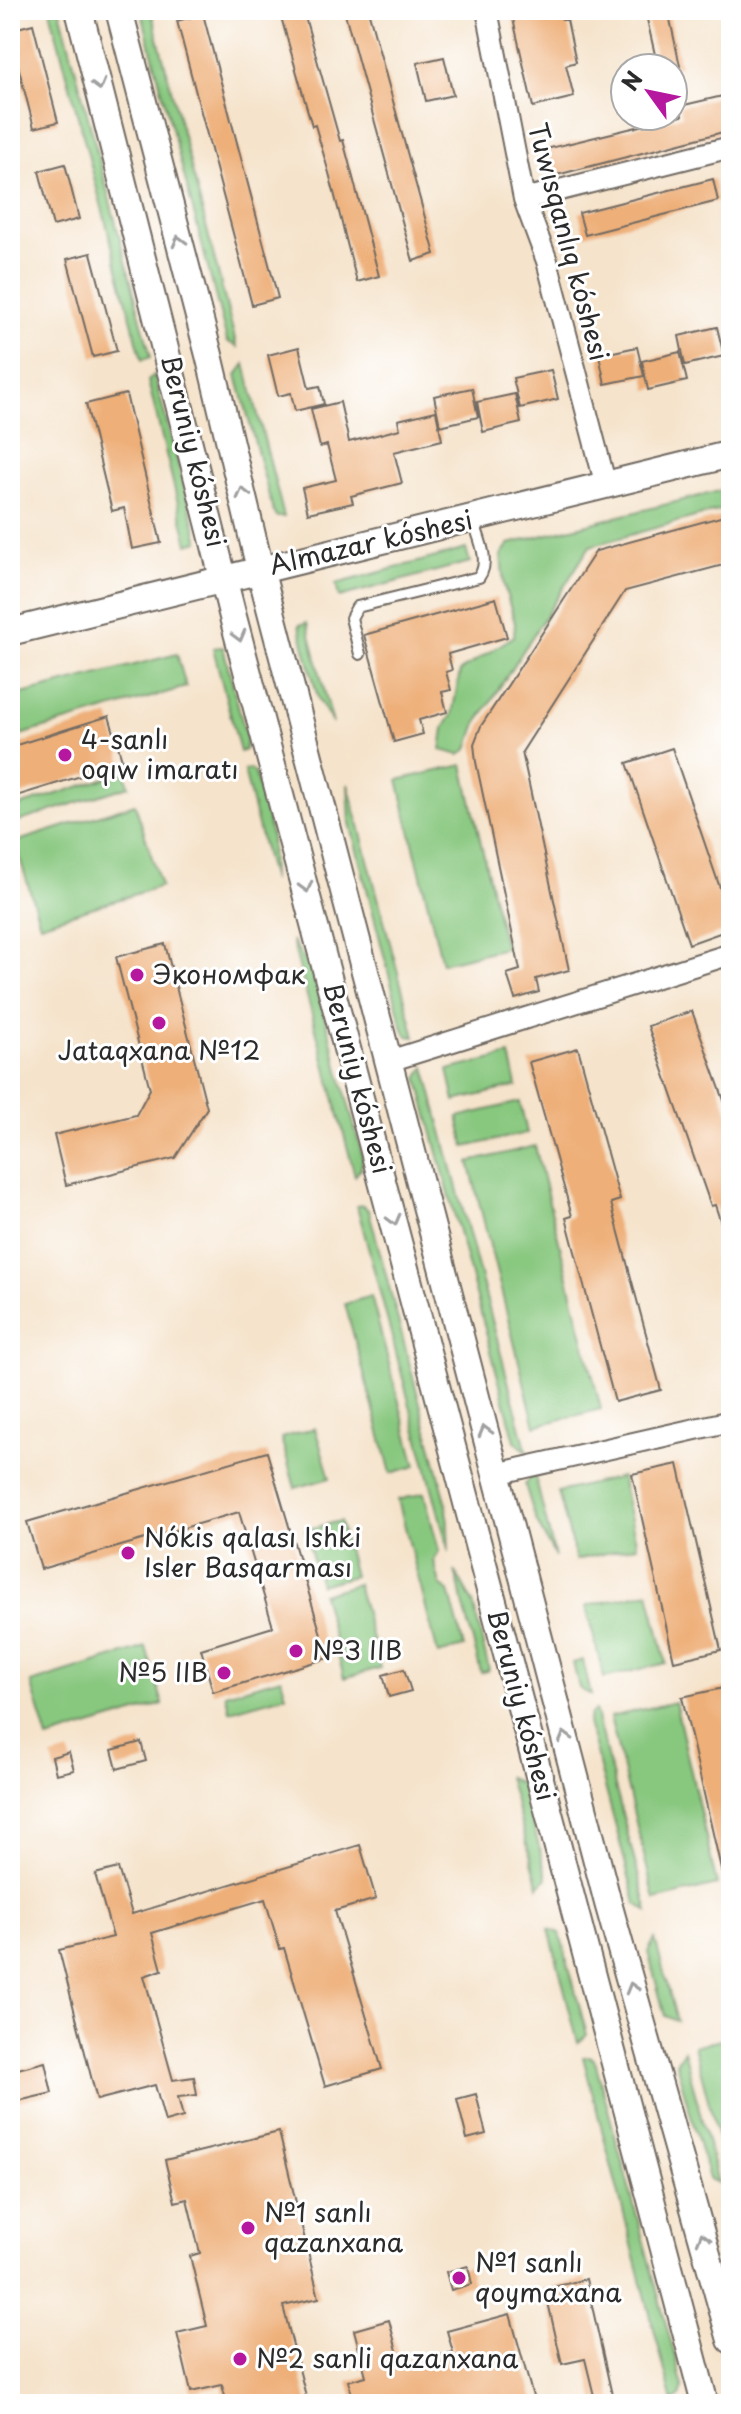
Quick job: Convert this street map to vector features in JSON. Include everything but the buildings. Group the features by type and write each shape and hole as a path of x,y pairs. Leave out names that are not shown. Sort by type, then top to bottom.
{"street":[{"name":"Beruniy kóshesi","path":"79,10 225,579 705,2404"},
{"name":"Beruniy kóshesi","path":"119,10 209,355 260,569 608,1903 731,2340"},
{"name":"Tuwısqanlıq kóshesi","path":"487,10 524,199 547,261 606,486"},
{"path":"524,199 731,147"},
{"name":"Almazar kóshesi","path":"10,632 731,454"},
{"path":"389,1061 731,954"},
{"path":"496,1474 731,1421"},
{"path":"577,1913 608,1903"}],"lane":[{"path":"360,654 351,618 357,607 479,577 484,570 484,560 473,519"}],"green space":[{"path":"50,10 60,10 151,357 142,360"},
{"path":"141,10 151,10 237,347 227,341"},
{"path":"245,364 284,517 277,517 273,511 237,375"},
{"path":"154,375 199,541 188,544 148,381"},
{"path":"731,488 731,507 590,546 477,723 468,749 460,755 441,750 444,728 452,715 460,671 514,636 515,623 504,586 501,555 509,544"},
{"path":"466,549 470,562 339,597 336,584"},
{"path":"307,623 333,724 318,698 299,625"},
{"path":"223,647 247,740 245,750 240,752 213,648"},
{"path":"177,654 186,687 10,738 10,697"},
{"path":"463,765 505,948 442,963 398,780"},
{"path":"250,769 255,773 271,835 272,881 244,771"},
{"path":"125,772 129,786 11,824 10,809"},
{"path":"348,784 415,1037 408,1036 403,1029 350,823"},
{"path":"135,804 161,886 40,924 15,842"},
{"path":"292,940 313,974 363,1158 355,1176"},
{"path":"510,1055 517,1086 455,1101 448,1070"},
{"path":"425,1067 527,1452 515,1441 418,1078"},
{"path":"520,1102 527,1133 465,1147 458,1117"},
{"path":"535,1146 601,1409 535,1426 469,1162"},
{"path":"363,1205 369,1211 447,1505 449,1552 357,1206"},
{"path":"371,1296 416,1466 391,1473 345,1304"},
{"path":"315,1428 330,1478 295,1488 281,1438"},
{"path":"534,1472 555,1557 536,1520 525,1485"},
{"path":"621,1477 637,1546 576,1560 558,1492"},
{"path":"424,1493 439,1551 434,1561 440,1585 449,1591 464,1647 438,1654 398,1500"},
{"path":"340,1521 354,1576 320,1585 305,1530"},
{"path":"455,1571 473,1603 489,1670 481,1673"},
{"path":"357,1584 380,1668 344,1678 322,1594"},
{"path":"649,1592 666,1663 604,1678 586,1606"},
{"path":"146,1647 163,1704 48,1739 31,1683"},
{"path":"583,1660 591,1695 579,1688 573,1663"},
{"path":"281,1678 286,1695 230,1711 225,1694"},
{"path":"675,1702 717,1885 655,1900 610,1717"},
{"path":"595,1710 648,1912 636,1903 588,1723"},
{"path":"508,1777 523,1785 547,1878 539,1887"},
{"path":"549,1929 560,1933 587,2035 578,2043"},
{"path":"655,1939 677,2021 665,2016 648,1952"},
{"path":"728,2037 731,2048 731,2187 694,2046"},
{"path":"684,2050 718,2183 709,2179 676,2063"},
{"path":"590,2056 595,2061 683,2387 680,2397 673,2402 583,2057"},
{"path":"725,2211 731,2233 731,2270 720,2224 721,2214"}],"place":[{"name":"4-sanlı oqıw imaratı","path":"65,755"},
{"name":"Экономфак","path":"137,975"},
{"name":"Jataqxana №12","path":"159,1023"},
{"name":"Nókis qalası Ishki Isler Basqarması","path":"128,1553"},
{"name":"№3 IIB","path":"296,1651"},
{"name":"№5 IIB","path":"224,1673"},
{"name":"№1 sanlı qazanxana","path":"248,2228"},
{"name":"№1 sanlı qoymaxana","path":"459,2278"},
{"name":"№2 sanli qazanxana","path":"240,2359"}]}
